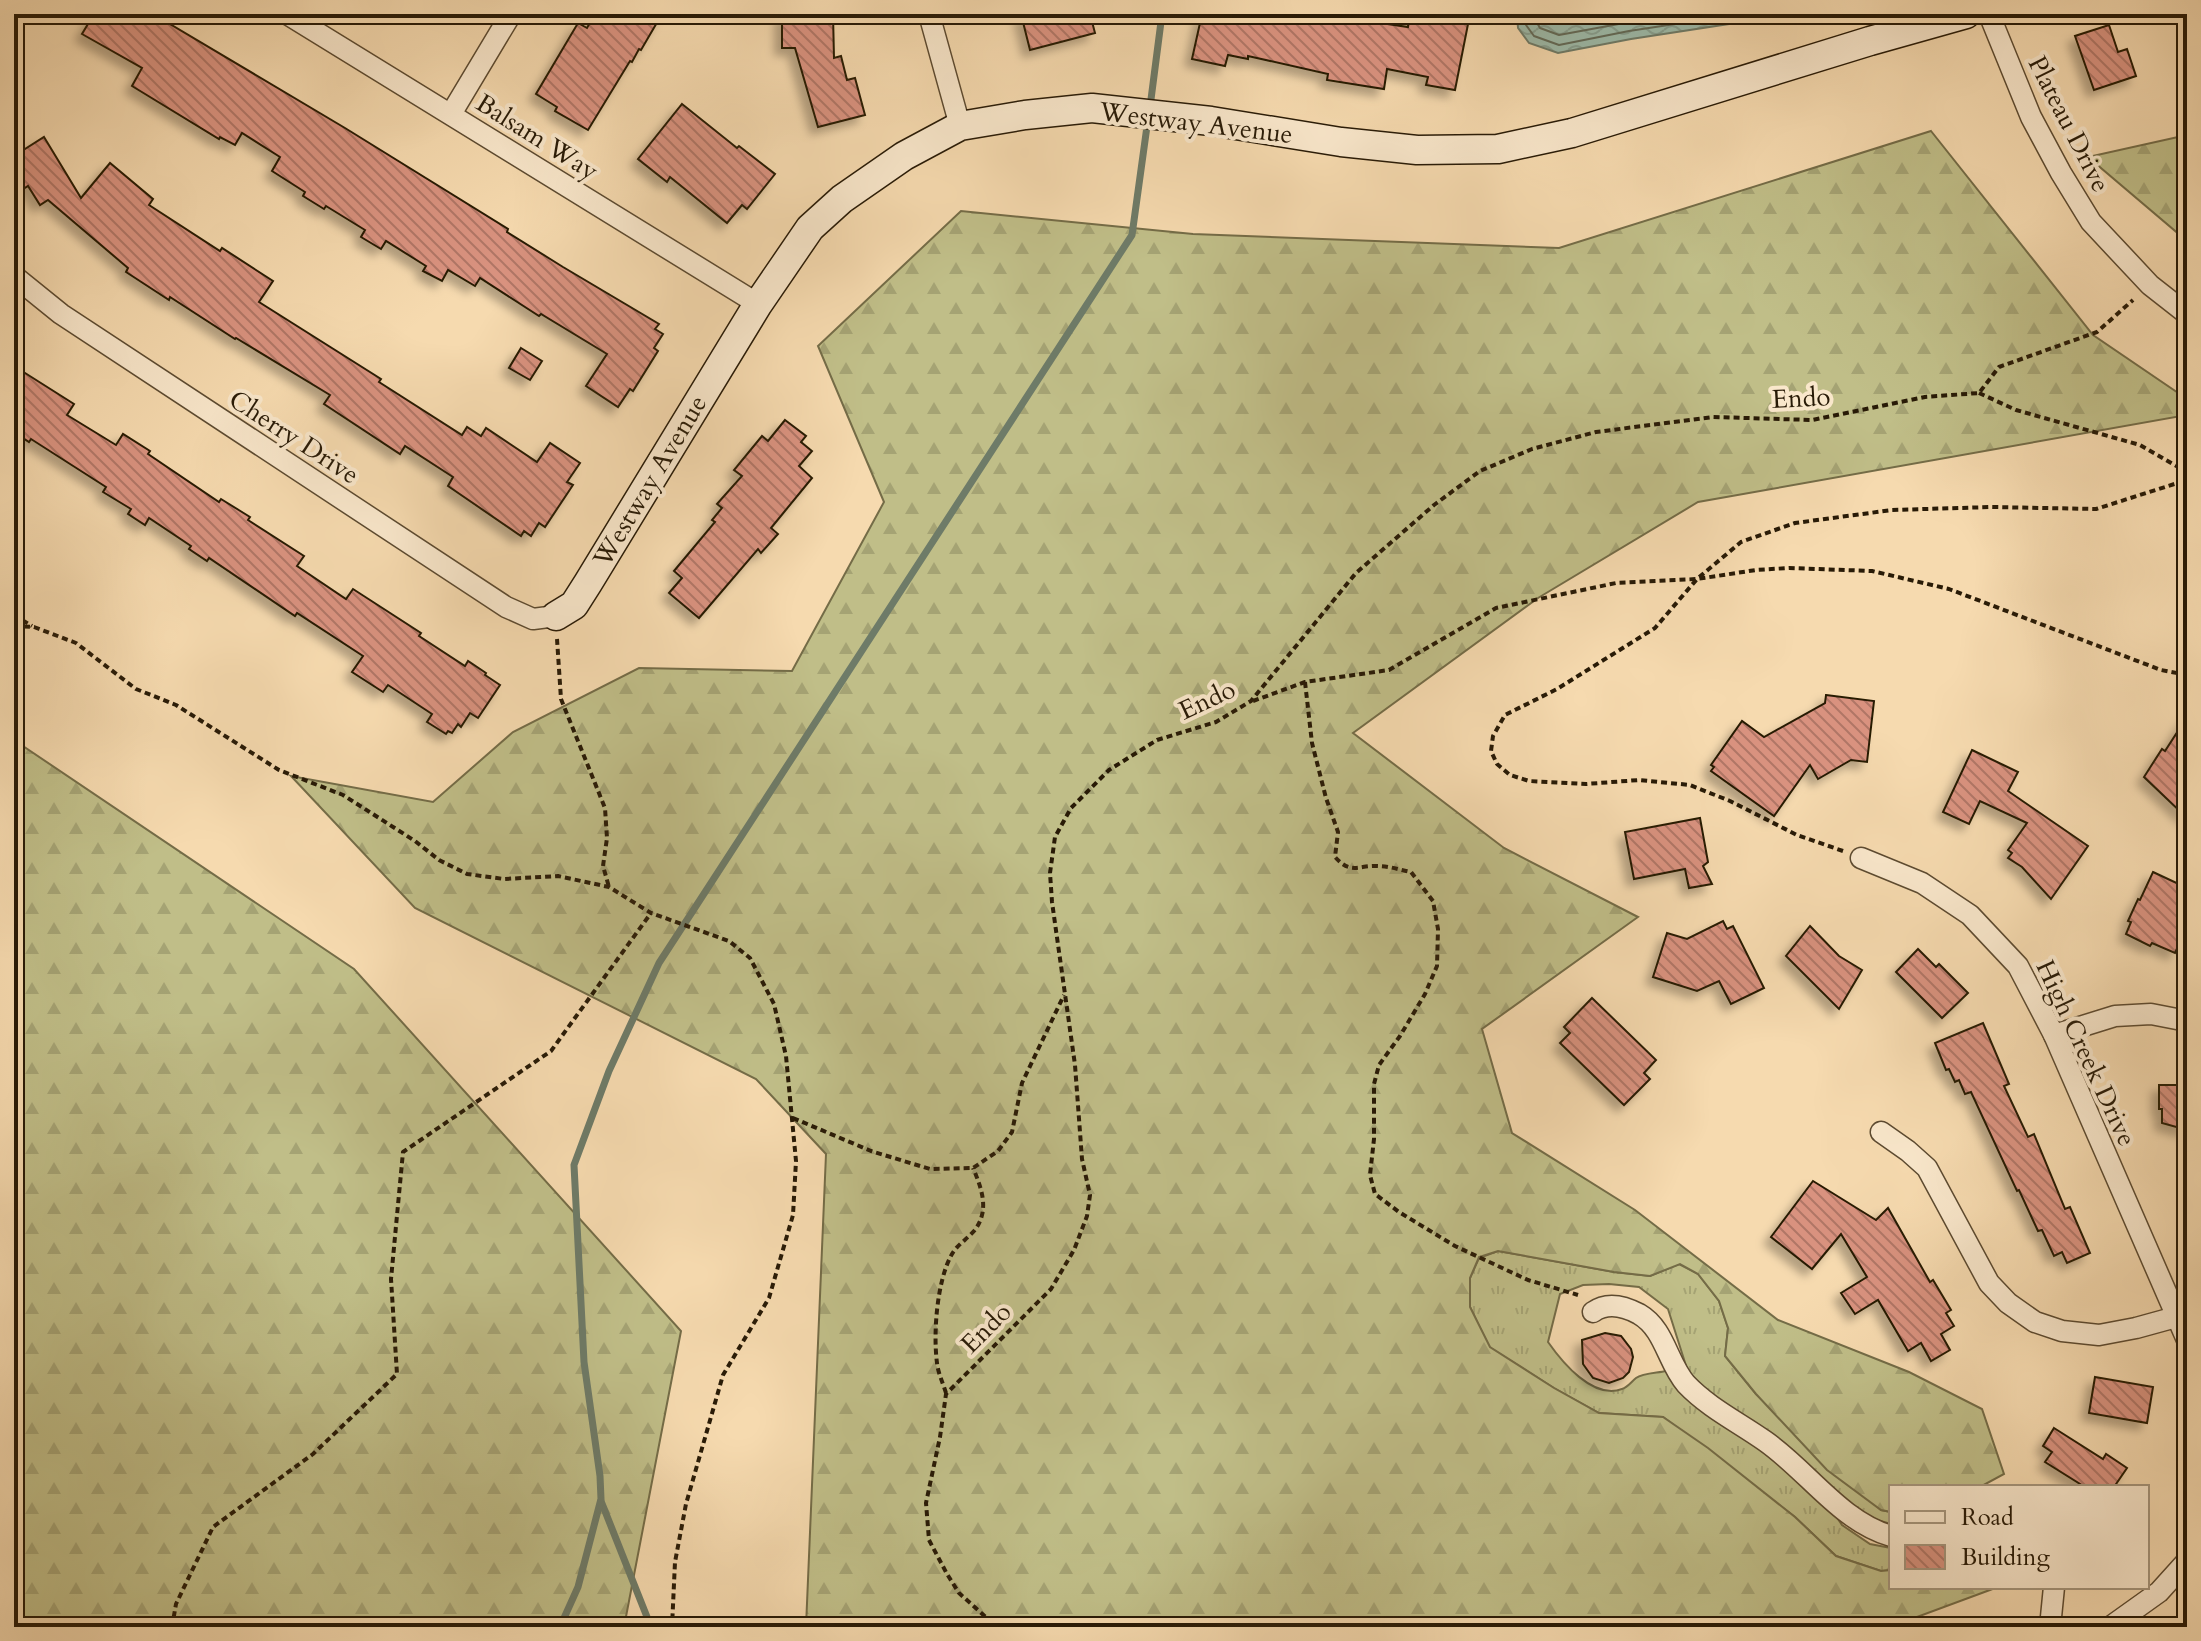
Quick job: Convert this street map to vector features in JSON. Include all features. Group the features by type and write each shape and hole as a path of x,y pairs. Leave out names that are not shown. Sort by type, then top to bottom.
{"street":[{"name":"Balsam Way","path":"287,14 758,304"},
{"path":"451,114 511,14"},
{"path":"929,14 960,126"},
{"name":"Westway Avenue","path":"556,616 574,605 758,304 810,228 842,199 904,156 960,126 1092,108 1417,150 1498,149 1572,133 1966,14"},
{"name":"Plateau Drive","path":"1989,14 2031,117 2091,222 2150,285 2187,314"},
{"name":"Cherry Drive","path":"14,276 61,314 506,607 533,619 556,616"},
{"name":"High Creek Drive","path":"1861,858 1922,883 1970,915 2018,966 2054,1035 2187,1340"},
{"path":"2054,1035 2115,1016 2151,1014 2187,1021"},
{"path":"1881,1132 1927,1168 1989,1283 2008,1303 2035,1322 2062,1331 2099,1335 2176,1317"},
{"path":"1597,1309 1619,1306 1655,1327 1677,1373 1696,1395 1766,1441 1859,1522 1889,1535"},
{"path":"2110,1627 2159,1592 2187,1561"},
{"path":"2050,1627 2054,1589"}],"path":[{"path":"2150,285 2097,332 1999,367 1979,393 2016,410 2140,445 2187,472"},
{"name":"Endo","path":"946,1394 1051,1289 1074,1250 1087,1216 1090,1195 1082,1159 1075,1065 1050,873 1055,837 1071,808 1109,770 1157,740 1216,722 1251,701 1356,573 1434,505 1480,471 1532,449 1596,432 1713,417 1812,420 1925,397 1979,393"},
{"path":"1861,858 1797,835 1730,801 1690,785 1639,780 1586,784 1529,781 1510,775 1497,764 1491,751 1493,736 1505,715 1557,689 1655,628 1697,579 1741,542 1795,523 1892,510 1992,507 2096,509 2187,480"},
{"path":"1251,701 1305,682 1389,670 1496,608 1616,583 1697,579 1789,568 1872,571 1949,589 2161,670 2187,675"},
{"path":"14,615 34,627 76,643 136,689 176,705 279,770 343,795 439,860 467,874 504,879 558,876 609,887 651,913 729,941 750,958 774,1004 786,1056 796,1161 793,1215 769,1298 723,1375 686,1504 675,1562 672,1627"},
{"path":"556,616 561,699 605,808 607,838 603,866 609,887"},
{"path":"14,626 34,627"},
{"path":"1305,682 1312,743 1338,832 1335,857 1343,866 1356,869 1377,865 1411,872 1433,901 1438,929 1437,966 1425,994 1379,1065 1374,1084 1374,1139 1370,1175 1375,1194 1455,1246 1528,1280 1576,1294 1597,1309"},
{"path":"172,1627 176,1604 213,1527 313,1454 397,1374 391,1279 403,1152 551,1051 651,913"},
{"path":"793,1118 871,1151 930,1169 973,1168 998,1151 1012,1132 1022,1083 1065,993"},
{"path":"973,1168 983,1192 983,1215 975,1230 953,1253 941,1286 937,1364 946,1394 926,1503 929,1540 959,1593 988,1619 1002,1627"}],"green space":[{"path":"1931,131 2093,335 2187,399 2187,415 1698,502 1538,598 1353,733 1504,848 1638,917 1482,1029 1512,1133 1635,1210 1778,1320 1909,1372 1982,1409 2004,1474 1984,1485 1889,1485 1889,1512 1881,1510 1827,1470 1756,1394 1725,1356 1728,1328 1719,1301 1698,1274 1680,1264 1650,1276 1498,1251 1479,1257 1470,1278 1470,1307 1490,1347 1599,1413 1663,1417 1708,1448 1795,1517 1836,1556 1881,1571 1889,1570 1889,1589 1993,1589 1890,1627 806,1627 826,1154 756,1079 415,908 291,776 433,802 513,732 639,668 792,671 884,502 818,346 961,211 1193,234 1559,248"},
{"path":"2187,135 2187,241 2088,157"},
{"path":"14,740 354,969 681,1331 624,1627 14,1627"},
{"path":"1498,1251 1650,1276 1679,1264 1698,1274 1719,1301 1728,1328 1725,1356 1756,1394 1881,1510 1889,1512 1889,1523 1870,1518 1720,1403 1688,1372 1668,1309 1639,1287 1583,1285 1560,1294 1548,1342 1579,1377 1600,1389 1622,1389 1639,1376 1666,1371 1830,1507 1842,1525 1870,1544 1889,1548 1889,1570 1881,1571 1836,1556 1795,1517 1663,1417 1599,1413 1489,1347 1470,1307 1470,1278 1479,1258"}],"water":[{"path":"1517,14 1760,14 1755,20 1558,53 1529,43 1518,28"}],"building":[{"path":"94,14 153,14 345,128 508,229 507,232 563,267 659,324 655,329 663,334 654,348 658,351 633,391 630,389 618,407 586,386 607,354 480,278 475,286 448,270 442,281 423,271 426,266 386,241 381,249 361,237 365,230 303,196 305,192 272,171 280,157 242,133 235,145 219,139 132,86 142,68 82,34"},
{"path":"595,14 662,14 588,130 555,111 557,107 536,94 578,23 587,28"},
{"path":"782,14 833,14 834,58 841,56 847,80 855,78 865,115 818,127 795,48 782,48"},
{"path":"1021,14 1090,14 1095,33 1030,50"},
{"path":"1202,14 1321,14 1408,27 1410,14 1435,17 1436,14 1470,14 1455,90 1426,85 1428,77 1387,69 1384,89 1327,80 1328,74 1248,56 1248,59 1228,55 1225,66 1192,59"},
{"path":"2109,25 2118,52 2127,49 2136,76 2094,90 2075,36"},
{"path":"682,104 775,174 747,209 742,205 727,223 670,177 667,182 638,159"},
{"path":"44,137 81,198 110,163 153,199 149,205 273,281 259,302 381,379 379,382 462,435 467,427 481,436 486,428 537,462 550,443 580,463 567,482 573,485 545,527 539,523 531,536 524,531 521,536 448,486 453,477 405,446 400,454 324,404 330,395 126,272 128,268 48,200 40,205 28,186 14,195 14,156"},
{"path":"521,348 542,361 530,380 509,368"},
{"path":"14,366 74,404 67,415 116,445 123,434 219,502 221,499 250,517 248,520 304,556 297,566 346,599 353,589 465,666 468,661 486,673 500,685 478,718 470,713 461,727 458,724 452,733 448,731 446,734 427,722 432,714 388,685 383,692 352,672 363,656 297,613 295,616 209,558 207,561 189,549 191,546 149,518 145,525 128,514 131,509 103,492 106,487 31,439 29,442 14,432"},
{"path":"785,420 806,436 801,442 812,451 799,466 812,478 771,528 778,534 761,553 758,549 699,618 669,593 682,578 674,571 715,522 712,520 722,508 717,504 742,476 734,470 762,436 768,441"},
{"path":"1826,695 1874,701 1867,762 1851,760 1818,779 1810,765 1774,816 1711,771 1714,767 1711,765 1742,721 1764,737 1825,703"},
{"path":"2187,717 2187,818 2144,777"},
{"path":"1972,750 2018,772 2008,791 2088,846 2051,899 2022,867 2008,858 2012,853 2008,850 2027,823 1980,801 1969,824 1943,812"},
{"path":"1700,818 1708,862 1703,866 1712,884 1689,888 1685,869 1634,879 1625,832"},
{"path":"2153,872 2183,886 2179,895 2187,899 2187,926 2175,953 2152,943 2150,946 2126,934 2131,922 2128,921"},
{"path":"1723,921 1727,929 1733,926 1764,988 1731,1004 1719,981 1697,991 1653,977 1667,933 1687,939"},
{"path":"1810,926 1839,956 1862,970 1839,1009 1786,956"},
{"path":"1918,949 1936,967 1939,964 1968,993 1942,1018 1896,972"},
{"path":"1592,998 1656,1060 1644,1073 1650,1079 1624,1105 1560,1043 1570,1033 1564,1027"},
{"path":"1983,1023 2009,1084 2004,1086 2028,1137 2034,1134 2065,1209 2070,1207 2090,1253 2067,1263 2062,1252 2054,1256 2042,1230 2038,1231 1971,1092 1965,1094 1959,1080 1955,1082 1949,1069 1946,1070 1935,1043"},
{"path":"2159,1085 2187,1085 2187,1130 2162,1123"},
{"path":"1813,1181 1876,1220 1888,1208 1930,1282 1933,1280 1951,1310 1946,1313 1954,1326 1941,1334 1950,1350 1931,1361 1921,1343 1908,1351 1878,1300 1855,1314 1841,1293 1867,1277 1841,1234 1812,1269 1771,1237"},
{"path":"1605,1333 1621,1336 1633,1357 1629,1372 1609,1383 1593,1378 1583,1364 1582,1340"},
{"path":"2095,1377 2153,1387 2147,1423 2089,1413"},
{"path":"2054,1428 2103,1459 2106,1454 2127,1468 2115,1485 2082,1485 2045,1462 2052,1452 2043,1446"}],"waterway":[{"path":"1150,107 1162,14"},
{"path":"560,1627 578,1587 601,1499 584,1362 574,1165 609,1071 659,963 1132,235 1148,119"},
{"path":"601,1501 651,1627"}]}
